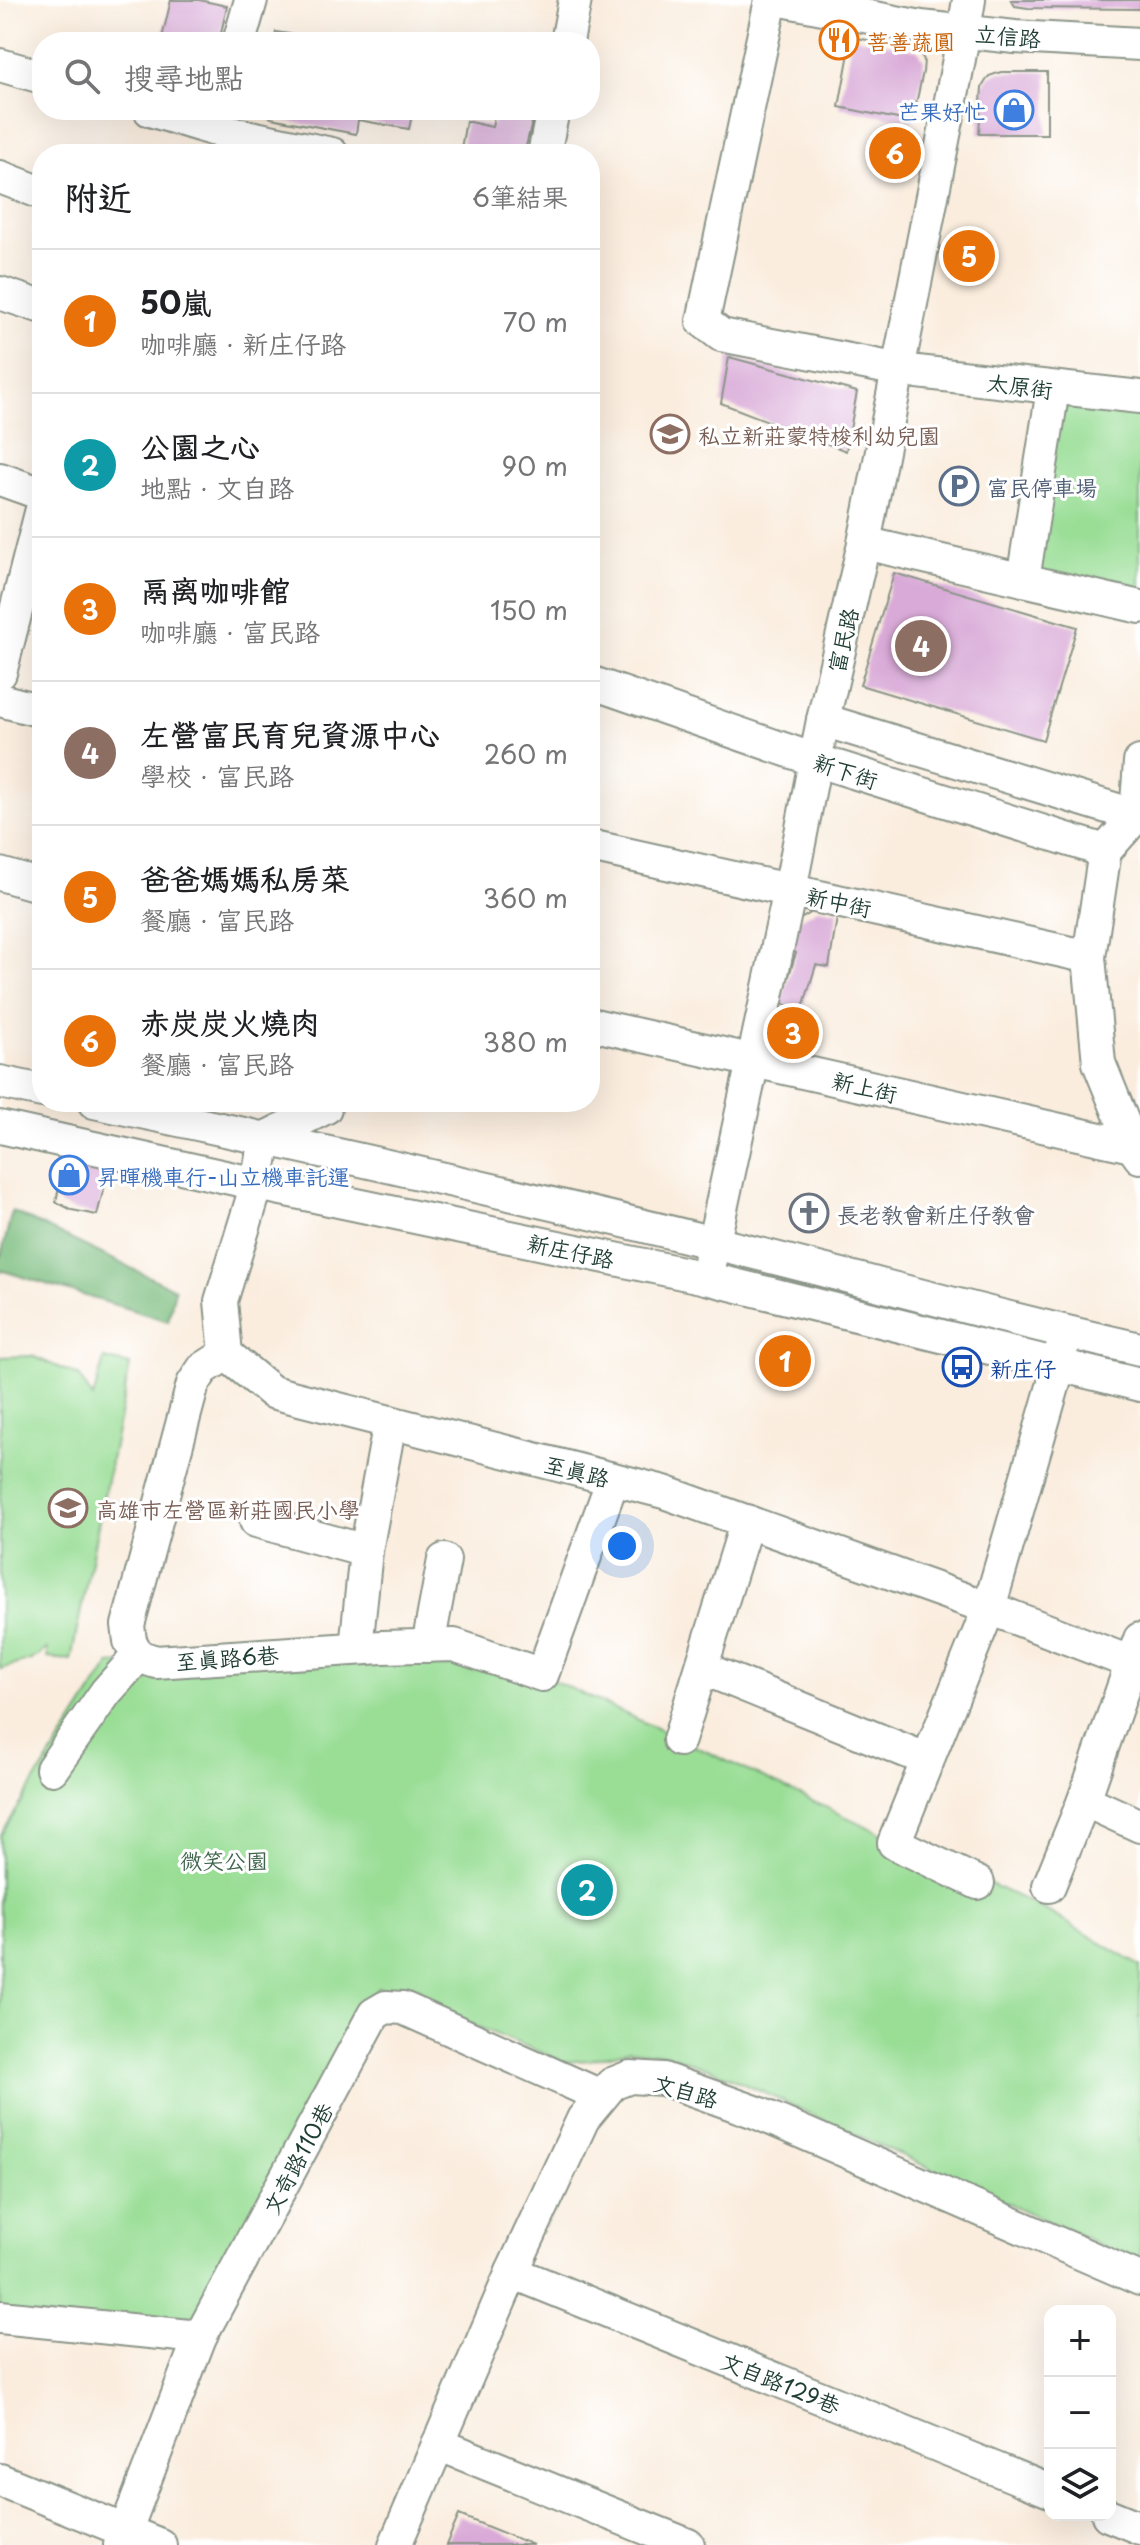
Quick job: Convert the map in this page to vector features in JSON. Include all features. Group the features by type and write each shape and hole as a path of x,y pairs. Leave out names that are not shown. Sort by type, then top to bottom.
{"street":[{"path":"242,32 251,0"},
{"path":"569,32 575,0"},
{"name":"太原街","path":"771,0 703,321 721,335 900,370 1140,397"},
{"name":"立信路","path":"782,0 921,27 1140,44"},
{"name":"富民路","path":"706,1278 900,370 969,0"},
{"path":"0,65 32,74"},
{"path":"179,120 211,131 279,144"},
{"path":"546,144 551,120"},
{"path":"0,177 32,189"},
{"path":"0,293 32,304"},
{"path":"1023,580 1053,389"},
{"path":"0,479 32,490"},
{"path":"864,543 1140,607"},
{"path":"0,673 32,548"},
{"name":"新下街","path":"600,685 815,760 1105,851"},
{"path":"0,700 32,708"},
{"name":"新下街","path":"823,720 1138,816"},
{"path":"1138,1151 1099,1063 1089,957 1105,851 1138,816 1140,762"},
{"name":"新中街","path":"600,848 1089,957"},
{"path":"0,874 32,883"},
{"name":"新上街","path":"600,1026 1138,1151"},
{"path":"0,1082 32,1089"},
{"name":"新庄仔路","path":"142,1112 715,1243 1140,1349"},
{"path":"52,1769 106,1692 138,1656 130,1641 128,1625 193,1384 203,1369 226,1354 221,1301 257,1184 265,1138 317,1112"},
{"name":"新庄仔路","path":"0,1127 706,1278 1140,1385"},
{"path":"978,1883 894,1843 989,1608 1059,1365 1065,1332"},
{"name":"至真路","path":"226,1354 272,1392 664,1492 989,1608 1137,1656"},
{"path":"356,1648 366,1551 390,1422"},
{"name":"至真路6巷","path":"138,1656 156,1662 356,1648 454,1645 542,1675 613,1479"},
{"path":"256,1521 366,1551"},
{"path":"679,1740 747,1521"},
{"path":"428,1646 444,1560"},
{"path":"1049,1886 1137,1656"},
{"path":"702,1668 928,1760"},
{"path":"1084,1800 1140,1826"},
{"name":"文奇路110巷","path":"123,2538 200,2337 374,2014 386,2007 403,2008 601,2096"},
{"name":"文自路","path":"395,2545 512,2272 583,2119 612,2084 630,2077 663,2079 758,2113 1140,2279"},
{"name":"文自路129巷","path":"512,2272 1044,2489"},
{"path":"0,2317 200,2337"},
{"path":"438,2444 688,2545"},
{"path":"0,2480 123,2538 160,2545"},
{"path":"1116,2518 1140,2528"}],"green space":[{"path":"1058,406 1140,414 1140,597 1033,572"},
{"path":"12,1211 175,1289 168,1321 0,1270"},
{"path":"32,1356 79,1376 93,1398 104,1359 130,1365 71,1660 47,1658 47,1649 31,1660 0,1669 0,1357"},
{"name":"微笑公園","path":"454,1645 542,1675 1040,1907 1140,1966 1140,2263 711,2069 666,2054 630,2050 590,2060 565,2062 378,1987 200,2337 0,2312 0,1836 110,1664"}],"building":[{"path":"171,0 199,0 227,6 221,32 163,32"},
{"path":"1011,0 1140,0 1140,9 1028,8 1015,6"},
{"path":"852,37 918,50 924,60 923,72 912,122 839,107"},
{"name":"芒果好忙","path":"1001,72 1047,72 1047,134 979,134 982,87 989,76"},
{"path":"282,120 358,120 356,134"},
{"path":"358,120 411,120 409,129"},
{"path":"493,120 532,120 526,144 462,144 466,121 492,127"},
{"path":"729,357 857,392 846,451 721,403"},
{"path":"894,573 1077,627 1043,740 860,685"},
{"path":"819,908 838,911 829,967 816,965 801,1014 781,1002 796,953 792,951 799,920"},
{"path":"65,1157 109,1168 97,1215 72,1210 56,1202"},
{"path":"459,2515 533,2545 446,2545"}],"place":[{"name":"菩善蔬圓","path":"839,40"},
{"name":"芒果好忙","path":"1014,110"},
{"name":"赤炭炭火燒肉","path":"895,153"},
{"name":"爸爸媽媽私房菜","path":"969,256"},
{"name":"私立新莊蒙特梭利幼兒園","path":"670,434"},
{"name":"富民停車場","path":"959,486"},
{"name":"左營富民育兒資源中心","path":"921,646"},
{"name":"鬲离咖啡館","path":"793,1033"},
{"name":"昇暉機車行-山立機車託運","path":"69,1175"},
{"name":"長老教會新庄仔教會","path":"809,1213"},
{"name":"50嵐","path":"785,1361"},
{"name":"新庄仔","path":"962,1367"},
{"name":"高雄市左營區新莊國民小學","path":"68,1508"},
{"name":"公園之心","path":"587,1890"}]}
